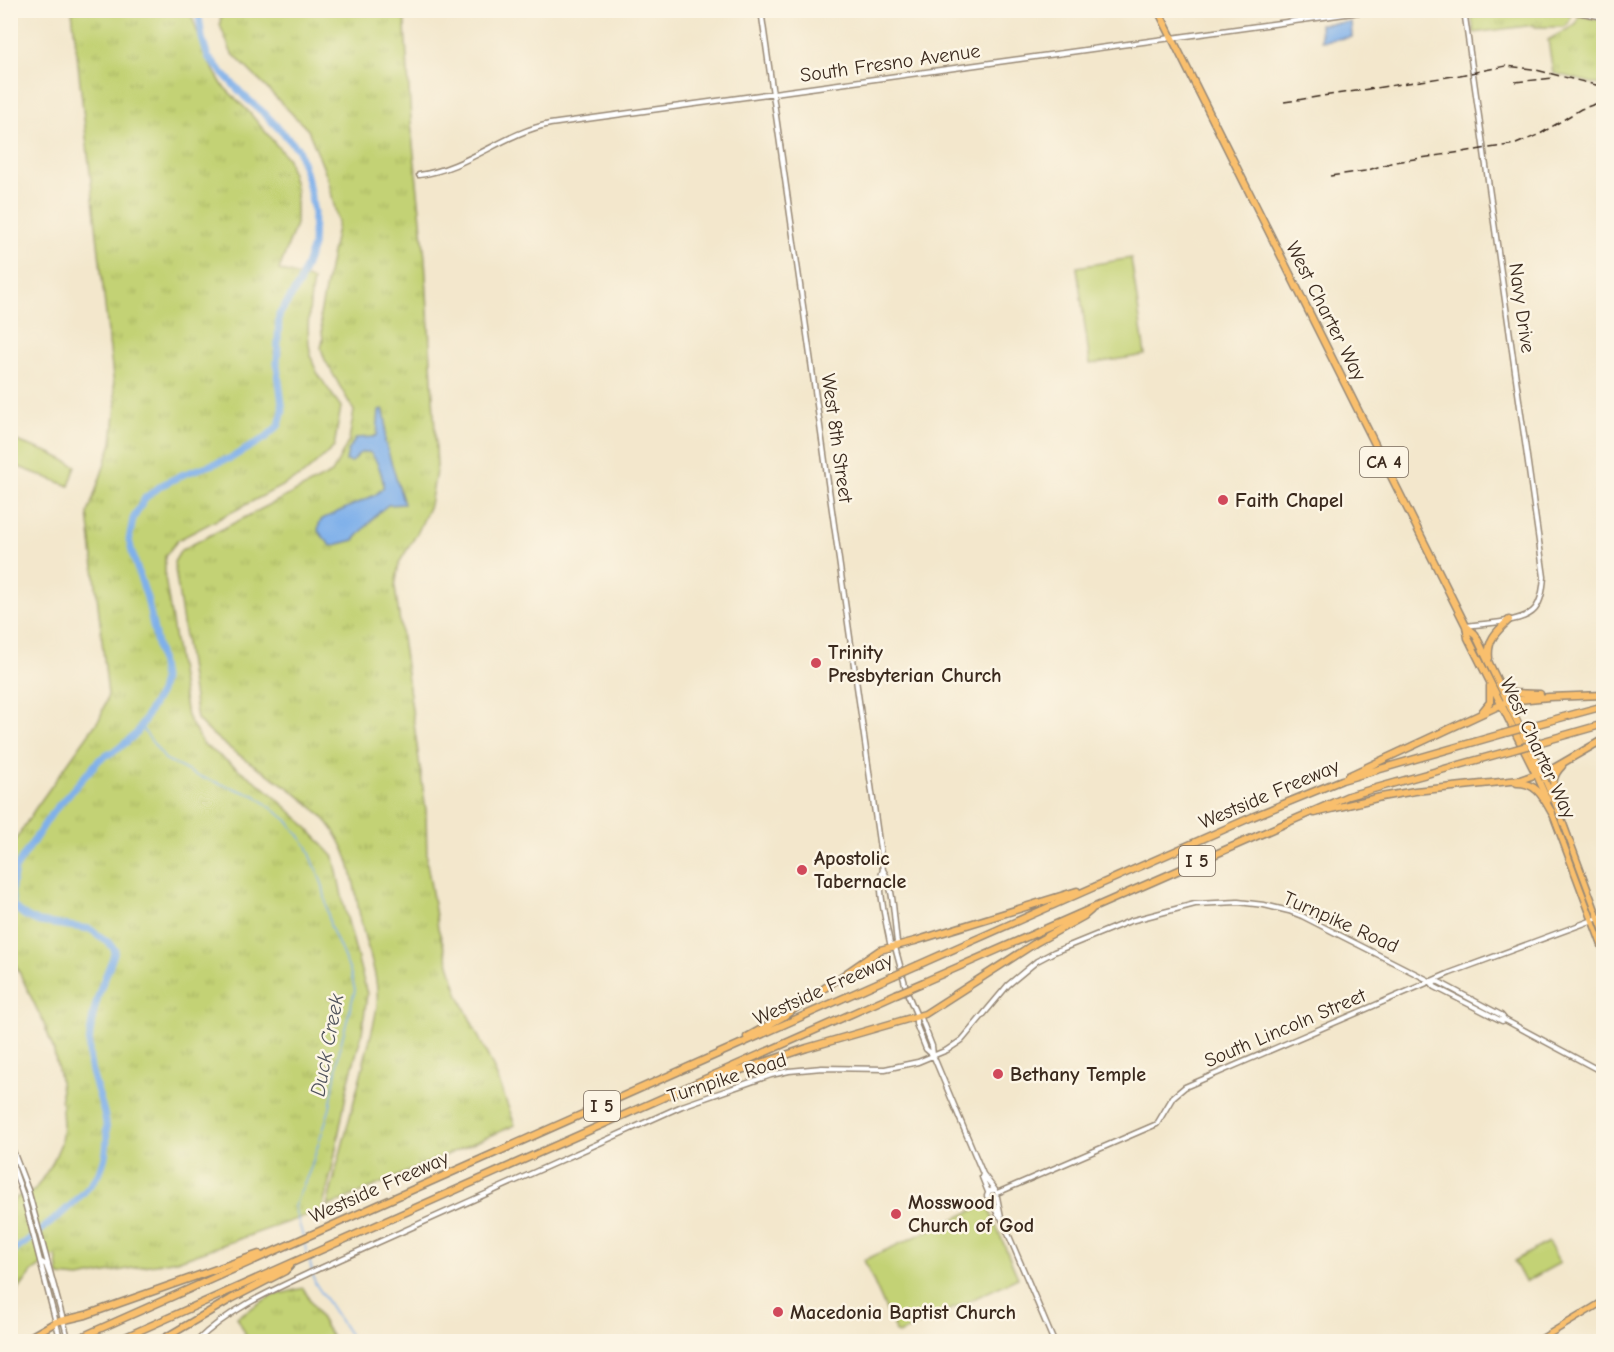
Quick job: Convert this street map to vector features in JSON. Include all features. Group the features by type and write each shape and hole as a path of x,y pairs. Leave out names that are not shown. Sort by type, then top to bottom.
{"highway":[{"name":"West Charter Way","path":"1158,10 1466,626 1468,638 1539,772"},
{"path":"1489,662 1488,651 1492,636 1509,620"},
{"name":"West Charter Way","path":"1466,626 1475,634 1501,685 1539,772"},
{"path":"1478,715 1490,702 1490,682"},
{"path":"1501,685 1513,693 1544,694 1549,697"},
{"path":"1342,780 1509,701 1604,695"},
{"name":"Westside Freeway","path":"70,1341 1252,817 1342,780 1604,706"},
{"name":"Westside Freeway","path":"114,1341 1298,816 1348,796 1604,724"},
{"path":"1298,816 1415,790 1520,780 1567,761 1604,739"},
{"path":"1553,797 1554,776 1567,761"},
{"path":"1495,782 1531,785 1538,790 1552,813"},
{"path":"710,1058 781,1018 880,950 1075,892 1087,891"},
{"path":"715,1074 738,1071 917,1016 936,1007 1036,942 1084,916 1096,906"},
{"path":"21,1341 56,1322 86,1315 252,1256 272,1252"},
{"path":"158,1341 285,1271 295,1262"}],"main road":[{"name":"West Charter Way","path":"1539,772 1553,797 1601,917 1604,933"},
{"name":"West Charter Way","path":"1539,772 1558,830 1604,952"},
{"path":"1558,830 1564,834 1570,851 1576,856"},
{"path":"1536,1341 1604,1300"}],"street":[{"name":"West 8th Street","path":"761,10 883,870 888,881 893,909 897,942 895,947 908,995 929,1037 933,1055 983,1174 987,1196 1001,1217"},
{"name":"South Fresno Avenue","path":"419,175 447,169 515,135 540,126 1374,10"},
{"name":"Navy Drive","path":"1464,10 1544,577 1542,593 1535,609 1521,617 1509,620"},
{"path":"1567,10 1604,17"},
{"path":"1466,626 1509,620"},
{"name":"West 8th Street","path":"883,870 880,876 882,895 890,944 895,947"},
{"path":"888,881 882,895 893,909"},
{"name":"Turnpike Road","path":"196,1341 235,1310 299,1278 682,1106 789,1071 812,1068 898,1068 947,1050 962,1040 1008,985 1037,961 1114,927 1165,910 1195,904 1238,902 1264,905 1302,916 1430,981 1440,982 1604,1073"},
{"name":"South Lincoln Street","path":"996,1193 1157,1124 1173,1097 1185,1087 1430,981 1601,917"},
{"name":"Turnpike Road","path":"1430,981 1435,987 1502,1021 1505,1020"},
{"path":"10,1143 30,1197 70,1341"},
{"path":"10,1158 42,1262 61,1341"},
{"name":"West 8th Street","path":"983,1174 996,1193 1001,1217 1054,1341"},
{"path":"988,1192 996,1193 991,1200"},
{"path":"42,1262 46,1265 51,1284 56,1289"}],"green space":[{"path":"1471,10 1552,10 1571,14 1569,22 1564,27 1535,27 1534,25 1474,33"},
{"path":"72,11 190,11 206,57 223,86 249,112 288,159 296,190 296,224 279,270 313,280 308,327 310,351 317,372 341,407 334,447 303,475 178,540 165,556 165,577 187,716 203,744 265,788 300,820 334,857 367,994 362,1033 348,1084 322,1210 182,1259 79,1278 59,1276 56,1255 32,1272 11,1300 11,1205 17,1197 34,1191 52,1164 61,1143 63,1125 60,1079 53,1048 11,955 11,847 35,809 100,718 108,695 88,513 112,443 116,404"},
{"path":"221,11 404,11 412,135 425,258 437,466 430,505 418,532 399,563 395,587 426,810 427,863 438,928 459,996 494,1069 515,1125 327,1207 377,1005 375,973 363,931 351,870 343,846 328,823 313,808 280,782 228,747 197,719 174,562 181,550 332,473 349,440 354,411 325,360 321,348 323,340 320,315 338,222 328,179 308,130 231,52 220,25"},
{"path":"1579,16 1603,20 1603,86 1553,73 1548,40 1575,25"},
{"path":"1131,258 1145,355 1090,364 1077,267"},
{"path":"11,439 50,453 76,466 69,486 11,464"},
{"path":"987,1204 1018,1278 899,1334 896,1332 864,1260"},
{"path":"1548,1242 1560,1263 1525,1282 1514,1261"},
{"path":"303,1288 334,1341 230,1341 246,1335 237,1317 271,1296"}],"water":[{"path":"1351,22 1352,37 1321,41 1320,24"},
{"path":"383,409 386,421 385,442 404,504 388,505 354,540 331,546 318,531 322,519 375,495 383,488 379,468 369,452 359,454 352,462 346,461 348,451 356,438 377,435 379,410"}],"waterway":[{"path":"10,1254 46,1227 84,1193 103,1165 107,1144 106,1123 92,1073 89,1046 97,999 115,950 90,929 39,922 24,915 13,906 11,892 15,869 52,813 100,759 118,749 137,733 160,692 163,679 160,658 147,598 129,540 133,519 145,498 162,485 184,474 231,458 265,438 279,425 283,411 277,366 279,315 299,284 313,246 314,212 308,181 298,149 208,57 202,38 198,10"},
{"name":"Duck Creek","path":"141,727 165,759 195,775 256,796 287,820 307,846 323,886 330,925 350,971 355,990 340,1047 330,1108 310,1170 294,1206 303,1237"},
{"name":"Duck Creek","path":"304,1242 307,1254"},
{"name":"Duck Creek","path":"309,1259 315,1283 354,1342"}],"railway":[{"path":"1284,102 1506,66 1532,69 1604,87"},
{"path":"1515,82 1554,78"},
{"path":"1330,176 1365,171 1394,162 1516,144 1540,134 1581,109 1604,101"}],"place":[{"name":"Faith Chapel","path":"1223,500"},
{"name":"Trinity Presbyterian Church","path":"816,663"},
{"name":"Apostolic Tabernacle","path":"802,870"},
{"name":"Bethany Temple","path":"998,1074"},
{"name":"Mosswood Church of God","path":"896,1214"},
{"name":"Macedonia Baptist Church","path":"778,1312"}]}
